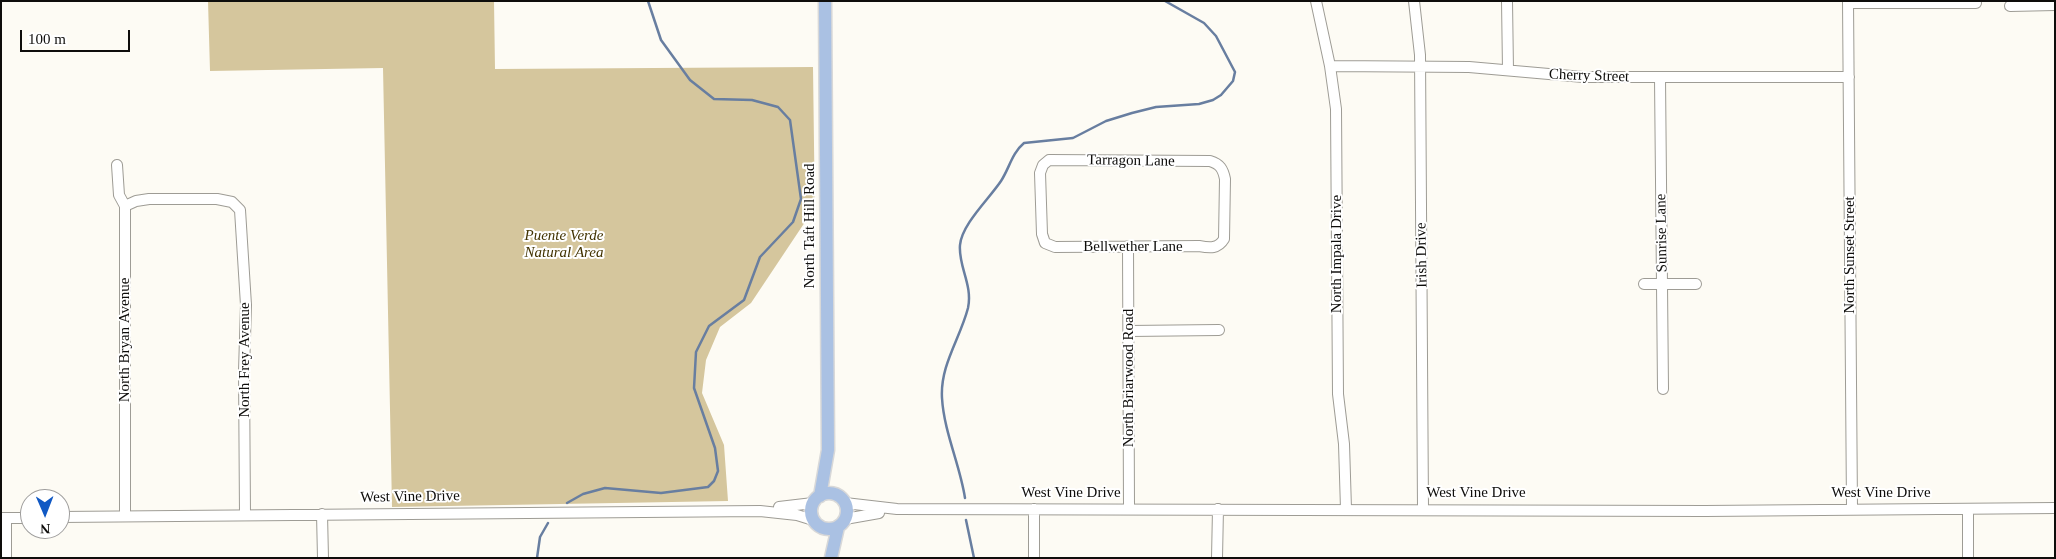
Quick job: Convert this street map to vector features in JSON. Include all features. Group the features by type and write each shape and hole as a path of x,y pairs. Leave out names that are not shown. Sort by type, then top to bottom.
{"main road":[{"name":"North Taft Hill Road","path":"816,499 828,450 825,1"},
{"name":"North Taft Hill Road","path":"828,450 841,499"},
{"name":"West Vine Drive","path":"816,499 828,493 841,499"},
{"path":"816,499 811,512 817,524 825,558"},
{"path":"831,558 847,511 841,499"},
{"name":"West Vine Drive","path":"817,524 842,523"}],"street":[{"name":"North Impala Drive","path":"1316,1 1330,66 1336,109 1338,394 1344,444 1346,509"},
{"name":"Irish Drive","path":"1414,1 1420,41 1423,510"},
{"path":"1507,1 1508,70"},
{"path":"1848,2 1976,3"},
{"name":"North Sunset Street","path":"1848,2 1852,510"},
{"path":"2010,6 2055,5"},
{"name":"Cherry Street","path":"1330,66 1420,66 1508,70 1558,76 1660,78 1849,77"},
{"name":"Sunrise Lane","path":"1660,78 1663,388"},
{"name":"Tarragon Lane","path":"1045,244 1042,234 1040,173 1042,165 1049,160 1210,161 1219,165 1225,179 1225,232 1221,244"},
{"name":"North Bryan Avenue","path":"117,166 119,195 125,206 125,516"},
{"name":"North Frey Avenue","path":"125,206 136,201 149,199 217,200 237,205 241,217 246,306 244,371 246,515"},
{"name":"Bellwether Lane","path":"1045,244 1055,247 1199,246 1209,248 1221,244"},
{"name":"North Briarwood Road","path":"1128,246 1129,509"},
{"path":"1644,284 1696,284"},
{"path":"1129,331 1219,330"},
{"name":"West Vine Drive","path":"760,510 816,499"},
{"name":"West Vine Drive","path":"841,499 897,509 1852,510 2055,508"},
{"name":"West Vine Drive","path":"842,523 897,509"},
{"path":"1034,509 1034,558"},
{"path":"1217,558 1218,509"},
{"path":"1968,509 1968,558"},
{"name":"West Vine Drive","path":"70,517 760,510 797,515 817,524"},
{"path":"322,514 323,558"},
{"path":"6,558 4,518 20,518"}],"green space":[{"name":"Puente Verde Natural Area","path":"208,1 494,1 495,69 813,67 815,222 805,222 751,303 720,327 706,360 702,393 724,445 728,501 392,507 383,68 210,71"}],"waterway":[{"path":"567,503 583,494 605,488 661,493 708,487 714,481 718,471 715,448 694,388 696,352 709,326 744,300 760,257 793,222 801,199 790,120 778,107 752,100 714,99 690,80 661,40 648,1"},
{"path":"965,498 943,411 942,398 942,386 947,363 965,319 969,300 969,291 960,253 962,237 971,220 1001,181 1014,156 1024,143 1073,138 1106,121 1132,113 1156,107 1199,104 1213,100 1221,95 1233,81 1235,72 1216,36 1204,23 1165,1"},
{"path":"966,520 974,558"},
{"path":"537,558 540,537 548,523"}]}
